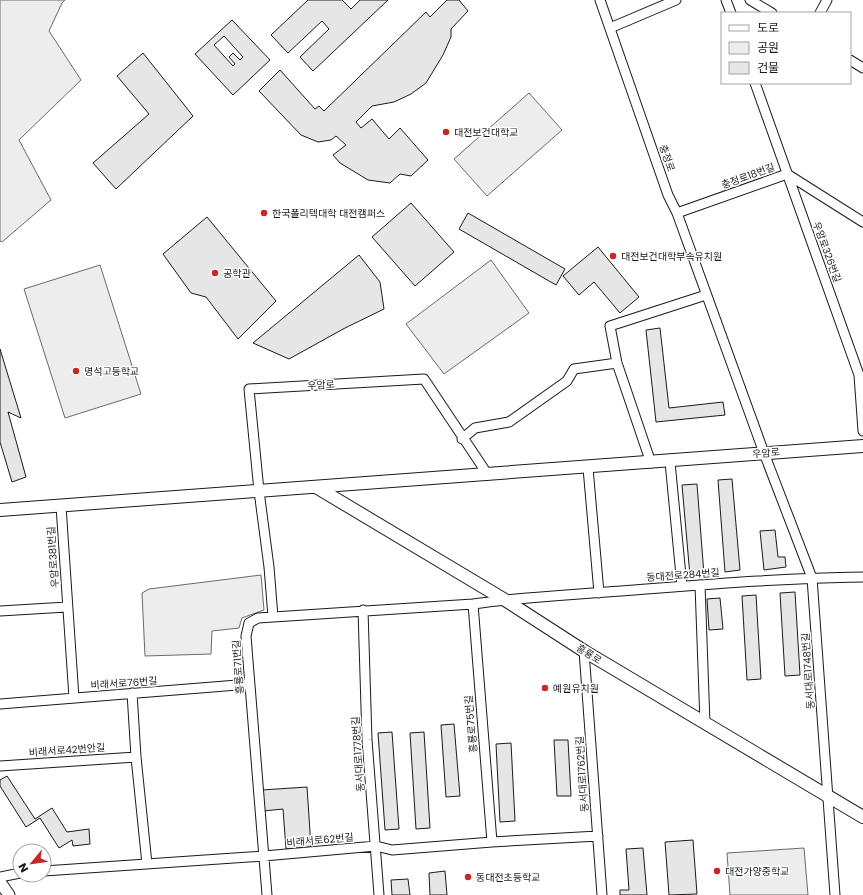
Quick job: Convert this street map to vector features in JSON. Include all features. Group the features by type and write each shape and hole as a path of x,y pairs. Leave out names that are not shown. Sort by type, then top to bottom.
{"main road":[{"name":"우암로","path":"0,510 670,462 764,453 863,446"},
{"name":"흥룡로","path":"316,488 505,600 584,652 862,814"}],"street":[{"name":"충정로","path":"600,0 668,195 677,214 764,453"},
{"path":"610,28 676,0"},
{"path":"726,0 731,12"},
{"path":"750,0 770,12"},
{"path":"821,12 827,0"},
{"path":"851,61 863,68"},
{"name":"우암로326번길","path":"755,84 787,174 861,371 863,431"},
{"name":"충정로18번길","path":"677,214 787,174 863,222"},
{"path":"651,463 617,363 610,326 706,295"},
{"path":"462,439 475,428 509,422 567,381 574,369 617,363"},
{"name":"우암로","path":"273,617 269,567 259,491 249,389 424,379 462,439 488,475"},
{"name":"동서대로1748번길","path":"764,453 812,578 835,895"},
{"path":"670,462 682,586"},
{"path":"588,468 599,593"},
{"name":"우암로381번길","path":"61,506 74,698"},
{"name":"동대전로284번길","path":"505,600 682,586 812,578 863,577"},
{"path":"700,585 705,723"},
{"name":"흥룡로71번길","path":"267,895 246,636 249,623 258,618 473,604 505,600"},
{"name":"흥룡로75번길","path":"473,604 492,842"},
{"path":"0,611 67,607"},
{"name":"동서대로1778번길","path":"363,610 367,740 380,895"},
{"name":"동서대로1762번길","path":"584,652 602,895"},
{"name":"비래서로76번길","path":"0,704 250,684"},
{"path":"132,694 136,757 147,864"},
{"name":"비래서로42번안길","path":"0,766 136,757"},
{"name":"비래서로62번길","path":"52,870 264,856 376,846 392,850 492,842 598,836"},
{"path":"0,876 12,874"},
{"path":"0,882 9,895"}],"green space":[{"path":"0,0 65,0 62,3 49,31 81,80 19,140 51,200 2,242 0,241"},
{"path":"529,93 562,130 487,196 454,159"},
{"path":"491,260 529,313 444,374 406,324"},
{"path":"100,265 141,394 65,418 24,289"},
{"path":"261,575 264,610 242,618 239,628 212,631 211,654 145,656 142,593 149,589"},
{"path":"804,848 808,895 730,895 727,853"}],"building":[{"path":"308,0 342,0 351,9 360,0 388,0 313,71 300,57 329,29 322,21 288,53 271,35"},
{"path":"447,0 459,0 468,11 451,29 451,37 443,55 426,83 411,94 394,102 372,106 356,122 361,128 372,119 389,139 400,128 428,160 411,176 400,174 390,183 368,180 340,163 333,155 346,145 336,136 331,140 318,142 301,135 259,91 280,70 315,109 319,106 324,111 426,12 430,17"},
{"path":"232,20 270,60 233,95 195,54","holes":["224,36 243,57 240,60 233,53 229,57 235,64 233,66 214,45"]},
{"path":"143,53 193,116 116,189 93,163 149,114 117,76"},
{"path":"411,203 454,252 415,286 372,237"},
{"path":"468,213 565,269 556,285 459,229"},
{"name":"공학관","path":"207,217 276,301 238,339 206,297 191,293 163,254"},
{"path":"598,247 639,297 620,313 594,282 579,295 563,276"},
{"path":"359,255 380,282 384,309 345,328 289,359 253,343"},
{"path":"660,328 669,408 723,402 725,415 656,422 646,330"},
{"path":"0,349 21,418 8,412 26,477 12,482 0,442"},
{"path":"732,479 740,570 725,572 718,480"},
{"path":"697,484 704,575 690,576 682,485"},
{"path":"775,530 778,557 785,557 786,567 764,570 760,531"},
{"path":"795,592 800,675 785,676 780,593"},
{"path":"756,595 761,679 747,680 742,596"},
{"path":"720,598 723,629 709,630 707,599"},
{"path":"454,724 460,796 446,797 441,725"},
{"path":"392,732 399,829 385,830 378,733"},
{"path":"424,732 430,828 416,829 410,733"},
{"path":"554,740 568,740 571,796 557,796"},
{"path":"511,743 515,821 500,822 496,744"},
{"path":"7,776 35,819 52,808 67,832 89,829 90,844 73,846 72,840 59,848 40,818 26,827 0,786 0,780"},
{"path":"307,787 311,847 286,849 283,809 263,811 262,790"},
{"path":"693,840 697,894 669,895 665,842"},
{"path":"643,848 647,895 620,895 620,890 629,890 626,849"},
{"path":"445,871 447,895 430,895 429,873"},
{"path":"408,879 410,895 392,895 391,880"}],"place":[{"name":"대전보건대학교","path":"446,132"},
{"name":"한국폴리텍대학 대전캠퍼스","path":"264,213"},
{"name":"대전보건대학부속유치원","path":"613,256"},
{"name":"공학관","path":"215,273"},
{"name":"명석고등학교","path":"76,371"},
{"name":"예원유치원","path":"545,688"},
{"name":"대전가양중학교","path":"717,871"},
{"name":"동대전초등학교","path":"468,877"}]}
